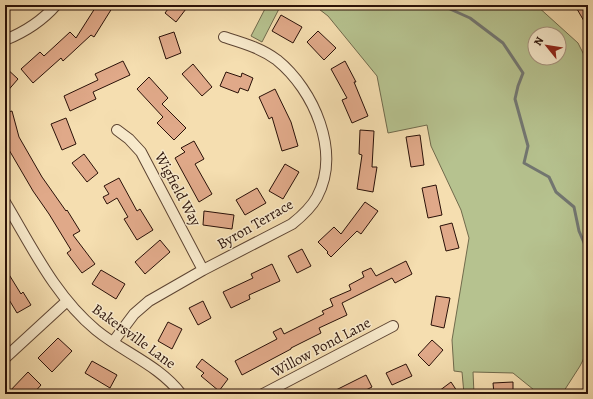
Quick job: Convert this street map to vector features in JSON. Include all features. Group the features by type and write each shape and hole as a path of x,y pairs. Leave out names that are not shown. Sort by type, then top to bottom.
{"street":[{"path":"5,40 38,22 56,5"},
{"name":"Byron Terrace","path":"113,342 134,314 160,294 292,224 309,208 318,196 323,183 326,169 326,150 320,124 312,103 301,84 286,68 266,53 252,46 224,37"},
{"name":"Wigfield Way","path":"117,130 142,152 203,270"},
{"name":"Bakersville Lane","path":"5,202 49,278 77,313 113,342 163,375 181,394"},
{"path":"5,358 67,301"},
{"name":"Willow Pond Lane","path":"264,394 392,326"}],"green space":[{"path":"267,5 281,5 262,42 251,36"},
{"path":"285,5 536,5 559,26 527,26 527,66 567,66 567,33 578,43 588,63 588,350 580,366 562,394 539,394 513,373 473,372 474,394 464,394 462,372 454,371 452,340 469,238 461,210 431,146 427,125 388,133 377,76 328,16 315,6 288,8"}],"building":[{"path":"97,5 114,5 94,37 91,35 63,61 61,58 33,83 21,69 40,52 44,56 70,32 76,38"},
{"path":"171,5 189,5 176,22 165,13"},
{"path":"588,5 588,28 577,9"},
{"path":"281,15 302,27 293,43 272,31"},
{"path":"318,31 336,48 324,60 307,42"},
{"path":"174,32 181,53 166,59 159,37"},
{"path":"123,61 130,75 93,92 96,99 70,111 64,96 98,80 95,74"},
{"path":"345,61 356,82 354,82 368,116 352,123 342,100 347,98 331,69"},
{"path":"193,64 212,87 202,96 182,74"},
{"path":"5,67 18,79 5,94"},
{"path":"226,72 241,77 242,73 253,78 248,91 240,88 238,93 220,86"},
{"path":"149,77 168,98 162,104 186,128 174,140 157,123 163,117 137,89"},
{"path":"275,89 291,122 298,146 282,151 272,117 269,119 259,97"},
{"path":"12,111 19,137 42,177 66,211 67,210 80,231 73,235 95,264 82,273 67,253 71,250 33,191 5,143 5,113"},
{"path":"66,118 76,144 62,150 51,124"},
{"path":"360,130 374,131 372,167 377,167 373,192 357,189 362,155 359,154"},
{"path":"420,135 424,165 411,167 406,137"},
{"path":"194,141 204,159 195,164 212,194 199,202 175,158 185,152 181,148"},
{"path":"84,154 98,173 87,182 72,163"},
{"path":"285,164 299,172 283,199 269,191"},
{"path":"119,178 137,211 140,209 153,230 137,240 124,219 128,217 117,198 107,204 103,197 109,194 104,186"},
{"path":"436,185 442,215 428,218 422,188"},
{"path":"257,188 266,203 245,215 236,200"},
{"path":"365,202 378,211 361,234 357,231 331,257 318,242 334,227 341,234"},
{"path":"204,211 234,215 232,229 203,225"},
{"path":"452,223 459,248 446,251 440,226"},
{"path":"160,240 170,252 145,274 135,262"},
{"path":"302,249 311,266 297,273 288,256"},
{"path":"406,261 412,274 395,283 392,278 342,303 347,315 319,328 321,333 242,375 235,361 277,339 273,332 281,328 284,334 324,314 322,311 333,306 330,299 351,290 349,285 364,277 362,272 371,268 376,276"},
{"path":"272,264 280,281 249,295 250,299 231,308 223,292 253,278 251,274"},
{"path":"5,268 21,294 23,292 31,305 17,313 5,293"},
{"path":"101,270 125,284 116,299 92,284"},
{"path":"436,296 450,298 444,328 431,325"},
{"path":"203,301 211,318 198,325 189,308"},
{"path":"168,322 182,329 172,349 158,341"},
{"path":"58,338 72,351 52,372 38,358"},
{"path":"432,340 443,350 429,366 418,355"},
{"path":"202,359 228,379 219,391 201,376 204,373 196,367"},
{"path":"92,361 117,375 110,388 85,373"},
{"path":"406,364 412,376 392,385 386,373"},
{"path":"28,372 41,385 33,394 7,394"},
{"path":"366,375 372,387 358,394 328,394"},
{"path":"451,382 459,394 435,394"},
{"path":"513,382 513,394 494,394 493,383"}],"waterway":[{"path":"441,5 470,18 503,43 523,73 515,99 528,146 524,163 549,177 556,192 574,207 579,231 588,252"}]}
